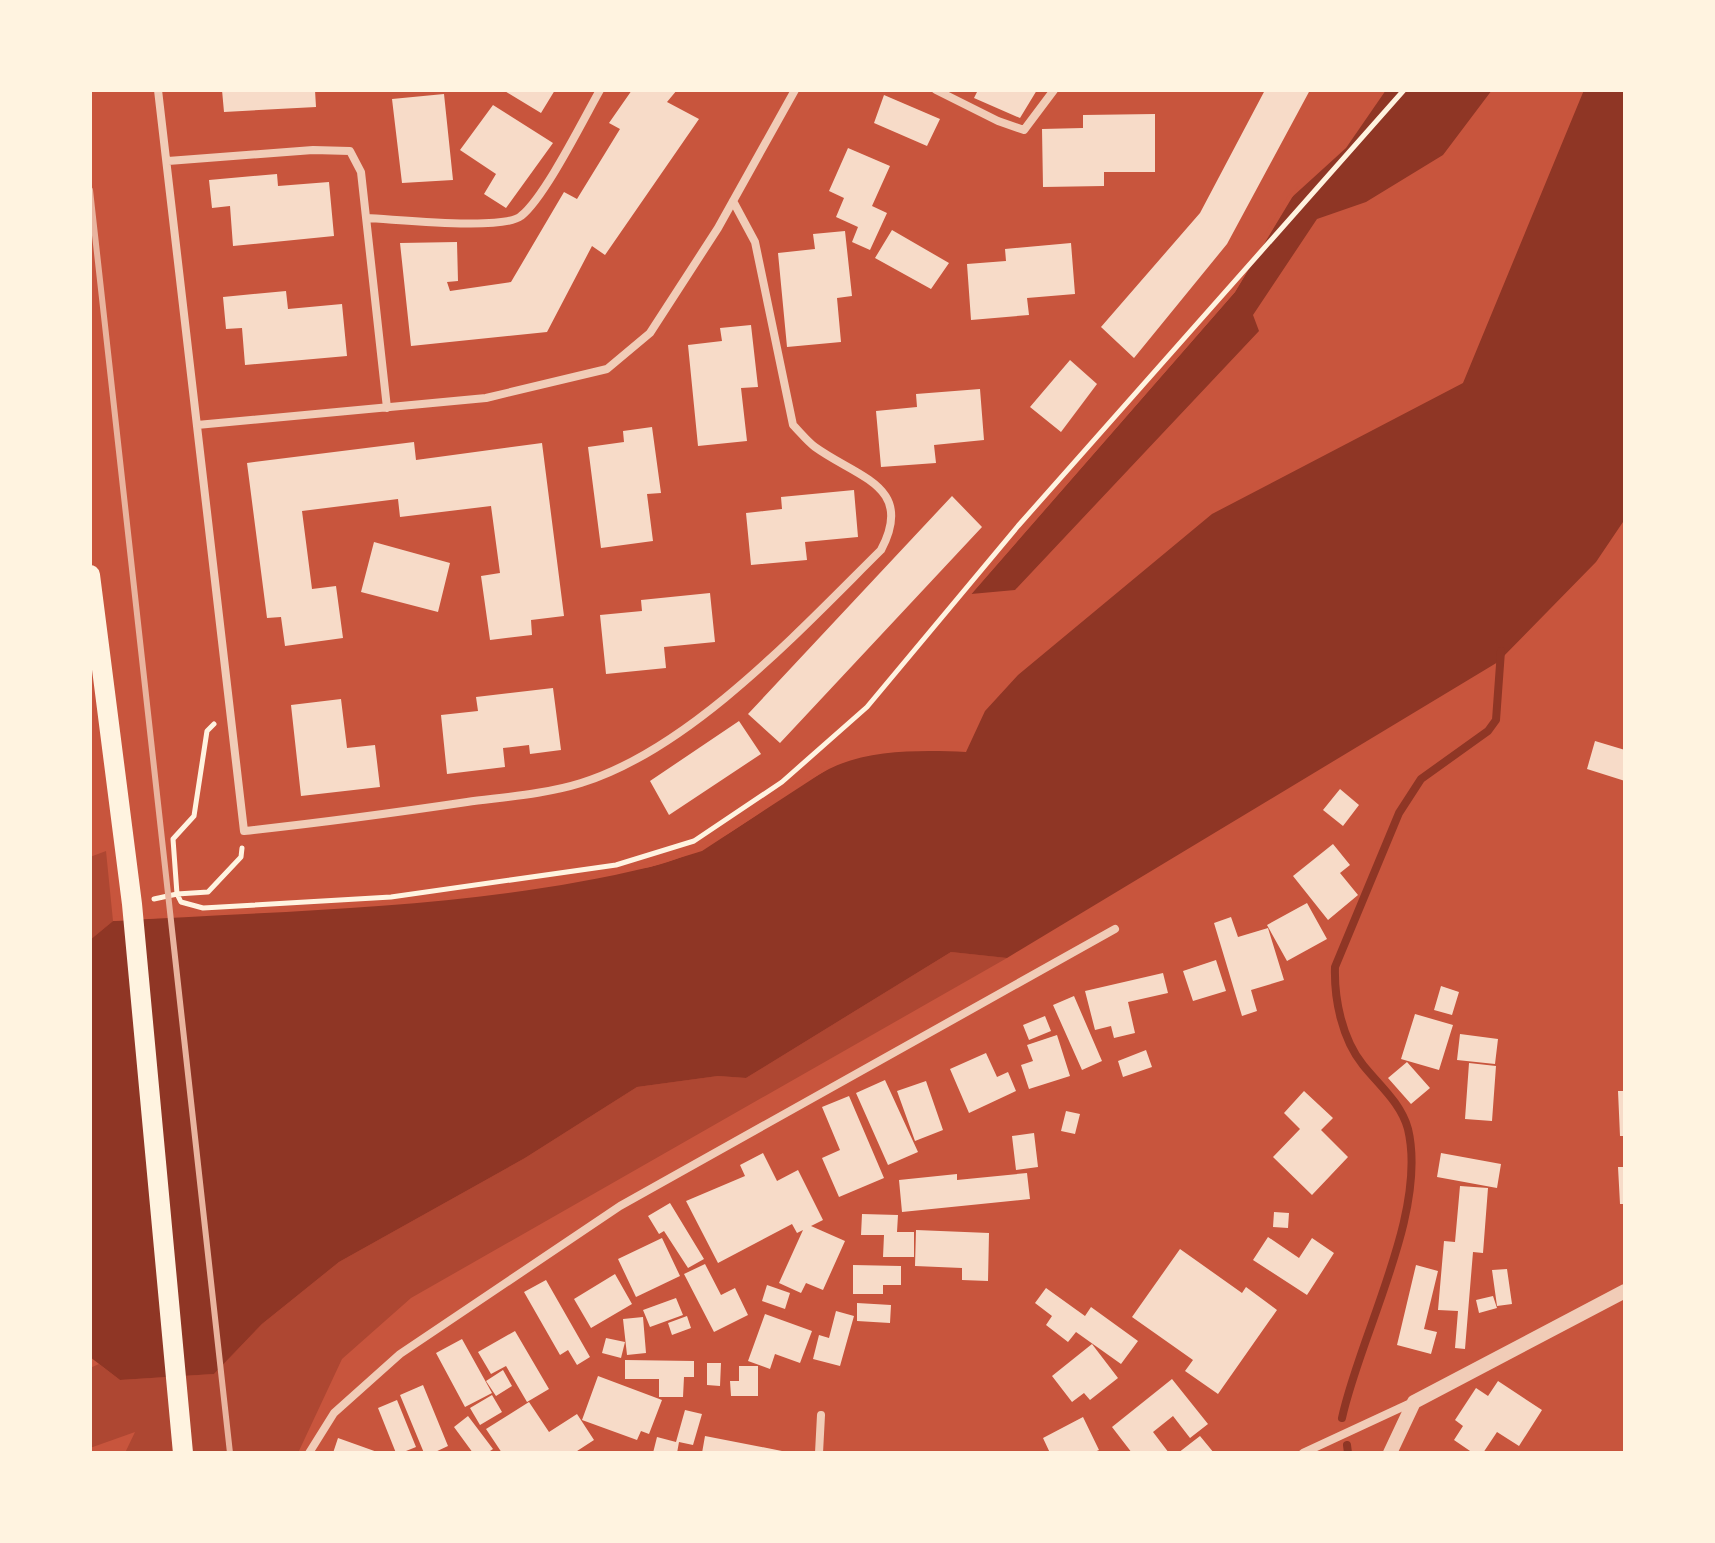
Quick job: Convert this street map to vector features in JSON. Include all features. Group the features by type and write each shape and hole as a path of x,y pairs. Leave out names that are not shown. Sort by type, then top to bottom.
{"main road":[{"path":"90,575 132,904 182,1446"}],"street":[{"path":"158,90 244,831 385,814 581,783 636,759 685,728 758,667 881,550 892,528 892,508 882,488 813,446 793,425 755,242 733,201"},
{"path":"367,218 496,224 519,218 534,202 600,90"},
{"path":"197,425 486,398 607,369 650,333 733,201 795,90"},
{"path":"936,90 998,121 1024,130 1054,90"},
{"path":"168,161 334,149 350,151 361,172 387,408"},
{"path":"309,1453 334,1413 391,1362 620,1206 1115,929"},
{"path":"1303,1453 1414,1402 1625,1291"},
{"path":"1390,1453 1414,1402"},
{"path":"819,1453 821,1415"}],"path":[{"path":"228,709 207,731 194,816 173,839 177,894 181,902 203,908 391,897 616,865 694,841 782,782 867,707 1018,526 1404,90"},
{"path":"132,904 177,894 208,892 241,857 244,831"}],"shaded area":[{"path":"1386,90 1492,90 1443,155 1366,202 1317,219 1253,315 1259,331 1015,590 971,594 1235,292 1291,198 1346,148"},
{"path":"1584,90 1625,90 1625,519 1596,562 1498,662 1007,958 951,952 746,1078 718,1076 637,1087 525,1158 339,1262 262,1324 214,1374 120,1380 90,1357 90,940 113,921 451,900 518,892 650,867 701,849 806,782 844,762 896,752 966,752 985,711 1018,675 1212,514 1463,383"},
{"path":"106,851 113,921 90,940 90,857"},
{"path":"951,952 1007,958 411,1298 342,1359 298,1453 125,1453 135,1432 90,1448 90,1368 99,1364 120,1380 214,1374 262,1324 339,1262 525,1158 637,1087 718,1076 746,1078"}],"pier":[{"path":"1299,186 1235,292 968,598 968,592 1232,289 1288,196"},
{"path":"840,761 702,851 650,867 456,898 113,921 113,917 456,894 649,863 701,847 829,764"}],"building":[{"path":"222,90 315,90 316,107 224,112"},
{"path":"503,90 555,90 541,113"},
{"path":"632,90 677,90 667,102 699,119 605,255 592,246 547,332 411,346 400,243 457,242 458,281 447,282 450,291 511,282 564,192 577,199 620,129 609,123"},
{"path":"978,90 1037,90 1020,118 974,98"},
{"path":"1265,90 1310,90 1227,244 1134,358 1101,327 1200,213"},
{"path":"444,94 453,180 402,183 392,99"},
{"path":"884,95 940,119 927,146 874,123"},
{"path":"493,105 553,143 506,208 484,194 496,174 460,150"},
{"path":"1155,114 1155,172 1104,172 1104,186 1043,187 1042,129 1083,128 1083,115"},
{"path":"848,148 890,166 872,206 887,213 870,250 852,242 858,227 836,217 844,198 829,191"},
{"path":"277,174 278,186 329,182 334,236 233,246 230,206 212,208 209,180"},
{"path":"892,230 949,263 931,289 875,258"},
{"path":"845,231 852,296 837,298 841,342 787,347 778,253 815,249 813,234"},
{"path":"1071,243 1075,294 1027,298 1029,315 971,320 967,264 1006,261 1005,249"},
{"path":"286,291 288,309 342,304 347,356 245,365 242,328 226,329 223,297"},
{"path":"751,325 758,387 741,388 747,441 698,446 688,345 722,341 720,328"},
{"path":"1070,360 1097,384 1061,432 1030,407"},
{"path":"980,389 984,440 934,445 936,463 881,467 876,411 917,407 916,394"},
{"path":"652,427 661,493 647,494 653,541 601,548 588,447 624,442 623,431"},
{"path":"414,442 416,460 542,443 564,616 531,620 532,635 490,640 481,576 500,573 491,506 400,517 398,499 302,511 312,589 336,586 343,638 285,646 281,617 267,618 247,463"},
{"path":"854,490 858,537 805,542 807,560 751,565 746,513 782,509 781,497"},
{"path":"952,496 982,527 780,743 748,714"},
{"path":"374,542 450,563 438,612 361,592"},
{"path":"710,593 715,642 664,647 666,668 606,674 600,615 642,611 641,600"},
{"path":"553,688 561,750 530,754 529,745 503,748 505,767 447,774 441,715 478,711 476,697"},
{"path":"341,699 347,748 375,745 380,787 301,796 291,705"},
{"path":"739,721 761,754 669,815 650,781"},
{"path":"1595,741 1625,750 1625,781 1587,769"},
{"path":"1340,789 1359,805 1343,826 1323,810"},
{"path":"1333,844 1350,865 1340,873 1358,895 1328,920 1293,876"},
{"path":"1307,903 1327,939 1287,961 1267,925"},
{"path":"1231,917 1238,937 1268,928 1284,980 1251,990 1257,1011 1242,1016 1214,923"},
{"path":"1216,960 1226,991 1193,1001 1183,971"},
{"path":"1163,973 1168,993 1128,1002 1135,1033 1114,1038 1111,1026 1095,1030 1085,991"},
{"path":"1441,986 1459,992 1452,1015 1434,1010"},
{"path":"1074,996 1102,1061 1082,1070 1053,1005"},
{"path":"1415,1014 1453,1025 1439,1070 1401,1059"},
{"path":"1045,1016 1051,1031 1029,1040 1023,1025"},
{"path":"1460,1034 1498,1039 1495,1064 1457,1060"},
{"path":"1057,1035 1070,1076 1029,1089 1021,1065 1033,1061 1027,1045"},
{"path":"1146,1050 1152,1067 1123,1077 1118,1061"},
{"path":"986,1053 997,1077 1008,1072 1016,1091 969,1113 950,1069"},
{"path":"1407,1062 1430,1088 1411,1104 1388,1078"},
{"path":"1469,1063 1496,1066 1492,1121 1465,1119"},
{"path":"885,1080 918,1152 888,1165 856,1093"},
{"path":"926,1081 943,1130 915,1141 897,1091"},
{"path":"1304,1091 1333,1118 1321,1130 1348,1157 1312,1195 1273,1157 1300,1129 1284,1113"},
{"path":"1618,1091 1625,1091 1625,1136 1620,1136"},
{"path":"849,1096 884,1178 839,1197 822,1158 840,1150 822,1107"},
{"path":"1066,1111 1080,1114 1075,1134 1061,1131"},
{"path":"1034,1133 1038,1167 1016,1170 1012,1136"},
{"path":"763,1153 777,1181 798,1170 823,1220 811,1226 845,1241 823,1290 806,1283 801,1293 779,1283 803,1230 797,1233 792,1224 718,1263 686,1201 745,1176 740,1165"},
{"path":"1441,1153 1501,1164 1497,1188 1437,1177"},
{"path":"1618,1167 1625,1167 1625,1204 1620,1204"},
{"path":"1027,1173 1030,1199 902,1212 899,1180 957,1174 957,1180"},
{"path":"1460,1186 1488,1188 1483,1253 1473,1252 1465,1349 1455,1348 1458,1311 1438,1310 1444,1241 1455,1242"},
{"path":"670,1203 704,1259 688,1268 664,1231 659,1234 648,1216"},
{"path":"1274,1212 1289,1213 1288,1228 1273,1227"},
{"path":"862,1214 898,1215 897,1232 914,1232 914,1257 883,1257 884,1235 861,1235"},
{"path":"916,1230 989,1233 988,1281 962,1280 962,1268 915,1266"},
{"path":"1268,1237 1299,1258 1312,1238 1334,1253 1307,1295 1253,1260"},
{"path":"662,1238 680,1276 636,1297 618,1259"},
{"path":"1180,1249 1242,1293 1246,1287 1277,1310 1218,1394 1185,1371 1193,1360 1132,1317"},
{"path":"705,1264 721,1295 735,1288 748,1315 714,1332 684,1274"},
{"path":"853,1265 901,1266 901,1285 883,1285 883,1294 853,1294"},
{"path":"1416,1265 1438,1271 1424,1329 1437,1332 1431,1354 1397,1345"},
{"path":"1507,1269 1512,1304 1497,1306 1492,1270"},
{"path":"615,1274 632,1304 591,1328 574,1299"},
{"path":"546,1280 590,1357 577,1365 568,1350 560,1355 524,1292"},
{"path":"767,1285 790,1293 785,1309 762,1301"},
{"path":"1046,1288 1085,1316 1091,1307 1138,1341 1121,1364 1076,1332 1068,1342 1046,1325 1052,1316 1035,1303"},
{"path":"1493,1296 1497,1308 1479,1313 1476,1300"},
{"path":"676,1298 683,1315 650,1327 643,1310"},
{"path":"857,1303 891,1305 890,1323 857,1321"},
{"path":"836,1311 854,1316 840,1366 813,1359 819,1335 829,1338"},
{"path":"765,1314 812,1331 800,1363 775,1354 770,1369 748,1361"},
{"path":"687,1316 691,1328 672,1335 668,1323"},
{"path":"643,1317 646,1353 627,1355 623,1319"},
{"path":"515,1331 549,1389 527,1402 506,1366 491,1374 478,1352"},
{"path":"606,1338 625,1342 621,1358 602,1353"},
{"path":"462,1339 492,1393 465,1407 436,1353"},
{"path":"1092,1344 1118,1378 1090,1400 1084,1393 1072,1402 1052,1376"},
{"path":"625,1360 694,1361 694,1377 684,1377 683,1397 659,1397 659,1379 625,1379"},
{"path":"707,1363 721,1363 720,1386 707,1385"},
{"path":"739,1366 758,1366 758,1396 731,1396 730,1381 739,1381"},
{"path":"503,1370 512,1386 496,1396 486,1381"},
{"path":"598,1376 662,1400 649,1434 641,1431 637,1440 582,1420"},
{"path":"1172,1379 1208,1424 1190,1438 1173,1416 1153,1432 1169,1453 1132,1453 1112,1427"},
{"path":"1498,1381 1542,1410 1519,1446 1497,1432 1483,1453 1473,1453 1454,1440 1463,1426 1455,1420 1476,1388 1488,1396"},
{"path":"423,1385 448,1446 433,1453 424,1453 400,1395"},
{"path":"492,1395 502,1412 480,1425 470,1408"},
{"path":"397,1400 416,1447 401,1453 396,1453 378,1408"},
{"path":"529,1402 549,1432 577,1414 594,1440 574,1453 502,1453 486,1429"},
{"path":"685,1410 702,1414 693,1445 679,1442 677,1453 653,1453 657,1437 676,1442"},
{"path":"468,1416 493,1449 487,1453 473,1453 454,1427"},
{"path":"1083,1417 1099,1450 1092,1453 1050,1453 1043,1438"},
{"path":"705,1436 787,1452 787,1453 702,1453"},
{"path":"1200,1436 1214,1453 1178,1453"},
{"path":"338,1438 380,1453 333,1453"}],"waterway":[{"path":"1342,1418 1401,1235 1412,1162 1405,1120 1356,1055 1345,1031 1338,1005 1335,967 1399,813 1421,779 1488,731 1496,720 1501,651"},
{"path":"1347,1445 1348,1453"}],"railway":[{"path":"90,190 230,1453"}]}
